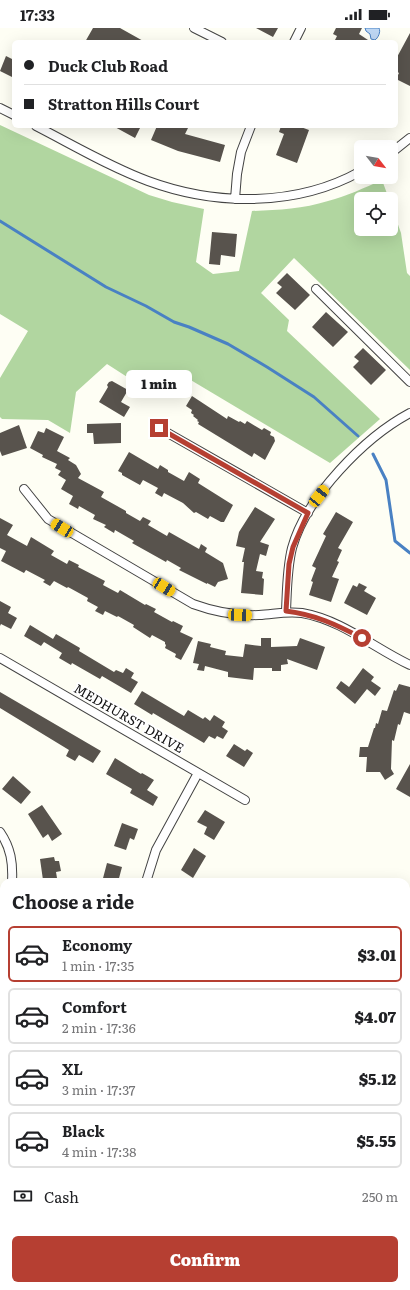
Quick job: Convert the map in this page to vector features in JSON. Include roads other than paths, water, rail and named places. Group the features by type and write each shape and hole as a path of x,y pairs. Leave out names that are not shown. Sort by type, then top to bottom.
{"street":[{"path":"194,28 218,40"},
{"path":"295,40 302,28"},
{"path":"0,108 12,114"},
{"path":"40,128 148,181 171,189 195,194 236,199 268,198 306,192 332,184 354,174"},
{"path":"236,199 237,174 241,152 250,128"},
{"path":"398,147 410,138"},
{"path":"316,289 410,382"},
{"path":"286,611 289,564 293,547 308,513 331,481 360,450 385,429 410,412"},
{"path":"159,428 308,513"},
{"path":"24,489 48,519 193,604 207,609 235,615 262,615 286,611 326,620 410,665"},
{"name":"MEDHURST DRIVE","path":"0,658 245,800"},
{"path":"147,878 156,850 198,773"},
{"path":"0,832 10,851 12,878"}],"water":[{"path":"365,28 379,28 380,30 378,36 375,40 371,39 370,34"}],"waterway":[{"path":"0,221 106,287 146,306 174,322 228,344 267,367 314,397 358,436"},
{"path":"373,454 386,480 395,541 410,553"}]}
